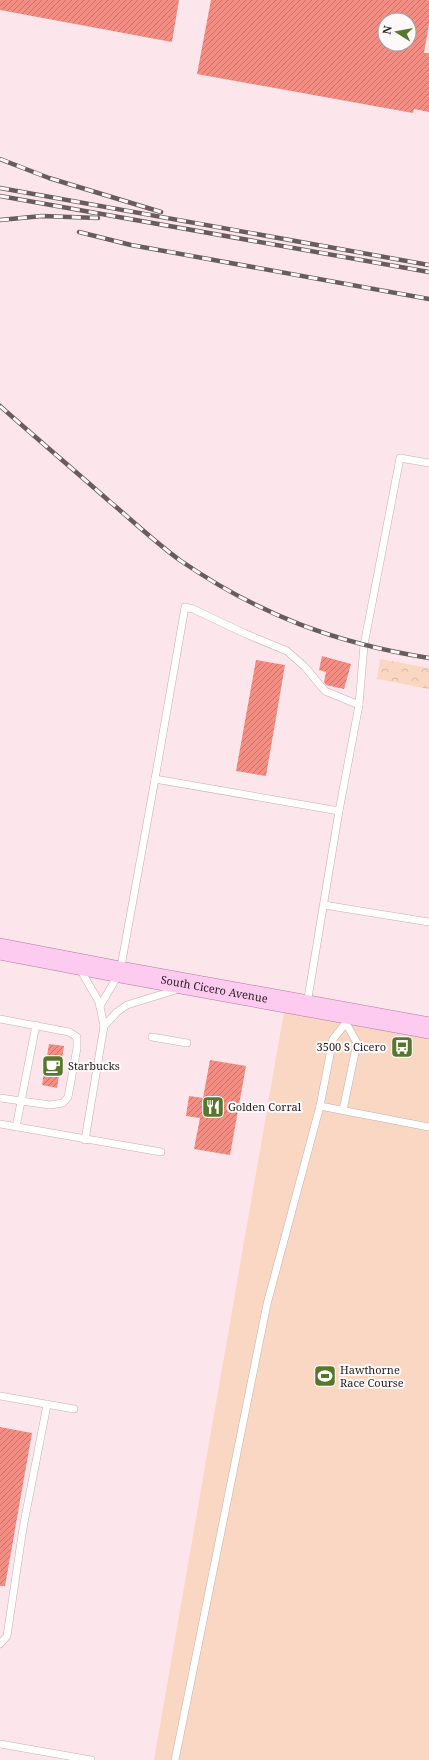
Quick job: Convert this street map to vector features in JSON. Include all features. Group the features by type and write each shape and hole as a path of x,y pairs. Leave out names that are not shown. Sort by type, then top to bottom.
{"main road":[{"name":"South Cicero Avenue","path":"0,948 77,964 307,1006 347,1018 429,1028"}],"lane":[{"path":"307,1006 339,811 359,705 364,645 400,458 429,463"},
{"path":"100,1006 120,972 186,607 287,651 305,667 325,691 359,705"},
{"path":"155,779 339,811"},
{"path":"324,905 429,922"},
{"path":"77,964 100,1006 104,1026 85,1140"},
{"path":"104,1026 117,1012 127,1005 192,985"},
{"path":"175,1760 258,1342 284,1236 320,1106 333,1038 347,1018"},
{"path":"343,1110 357,1043 347,1018"},
{"path":"0,1019 69,1032 77,1037 77,1048 68,1097 63,1103 50,1105 0,1098"},
{"path":"16,1127 36,1025"},
{"path":"152,1037 186,1043"},
{"path":"320,1106 429,1127"},
{"path":"0,1124 161,1152"},
{"path":"0,1396 74,1409"},
{"path":"0,1644 7,1636 23,1528 47,1405"},
{"path":"0,1744 91,1760"}],"green space":[{"path":"380,659 429,668 429,689 377,679"},
{"name":"Hawthorne Race Course","path":"284,1012 429,1039 429,1760 154,1760"}],"building":[{"path":"0,0 179,0 172,42 0,10"},
{"path":"211,0 429,0 429,24 424,53 429,53 429,112 414,109 413,113 197,74"},
{"path":"322,656 351,664 344,689 326,685 324,682 326,672 319,670"},
{"path":"256,660 285,665 266,776 236,771"},
{"name":"Starbucks","path":"49,1044 64,1046 57,1088 42,1085"},
{"name":"Golden Corral","path":"210,1060 246,1066 230,1155 194,1149 200,1118 186,1116 189,1096 203,1098"},
{"path":"0,1427 32,1433 5,1586 0,1586"}],"railway":[{"path":"0,159 49,178 161,212"},
{"path":"0,188 429,265"},
{"path":"0,196 429,272"},
{"path":"0,220 42,216 98,218"},
{"path":"79,232 131,245 429,299"},
{"path":"0,406 163,547 210,580 240,597 299,624 362,644 429,658"}],"place":[{"name":"3500 S Cicero","path":"402,1047"},
{"name":"Starbucks","path":"53,1066"},
{"name":"Golden Corral","path":"213,1107"},
{"name":"Hawthorne Race Course","path":"325,1376"}]}
